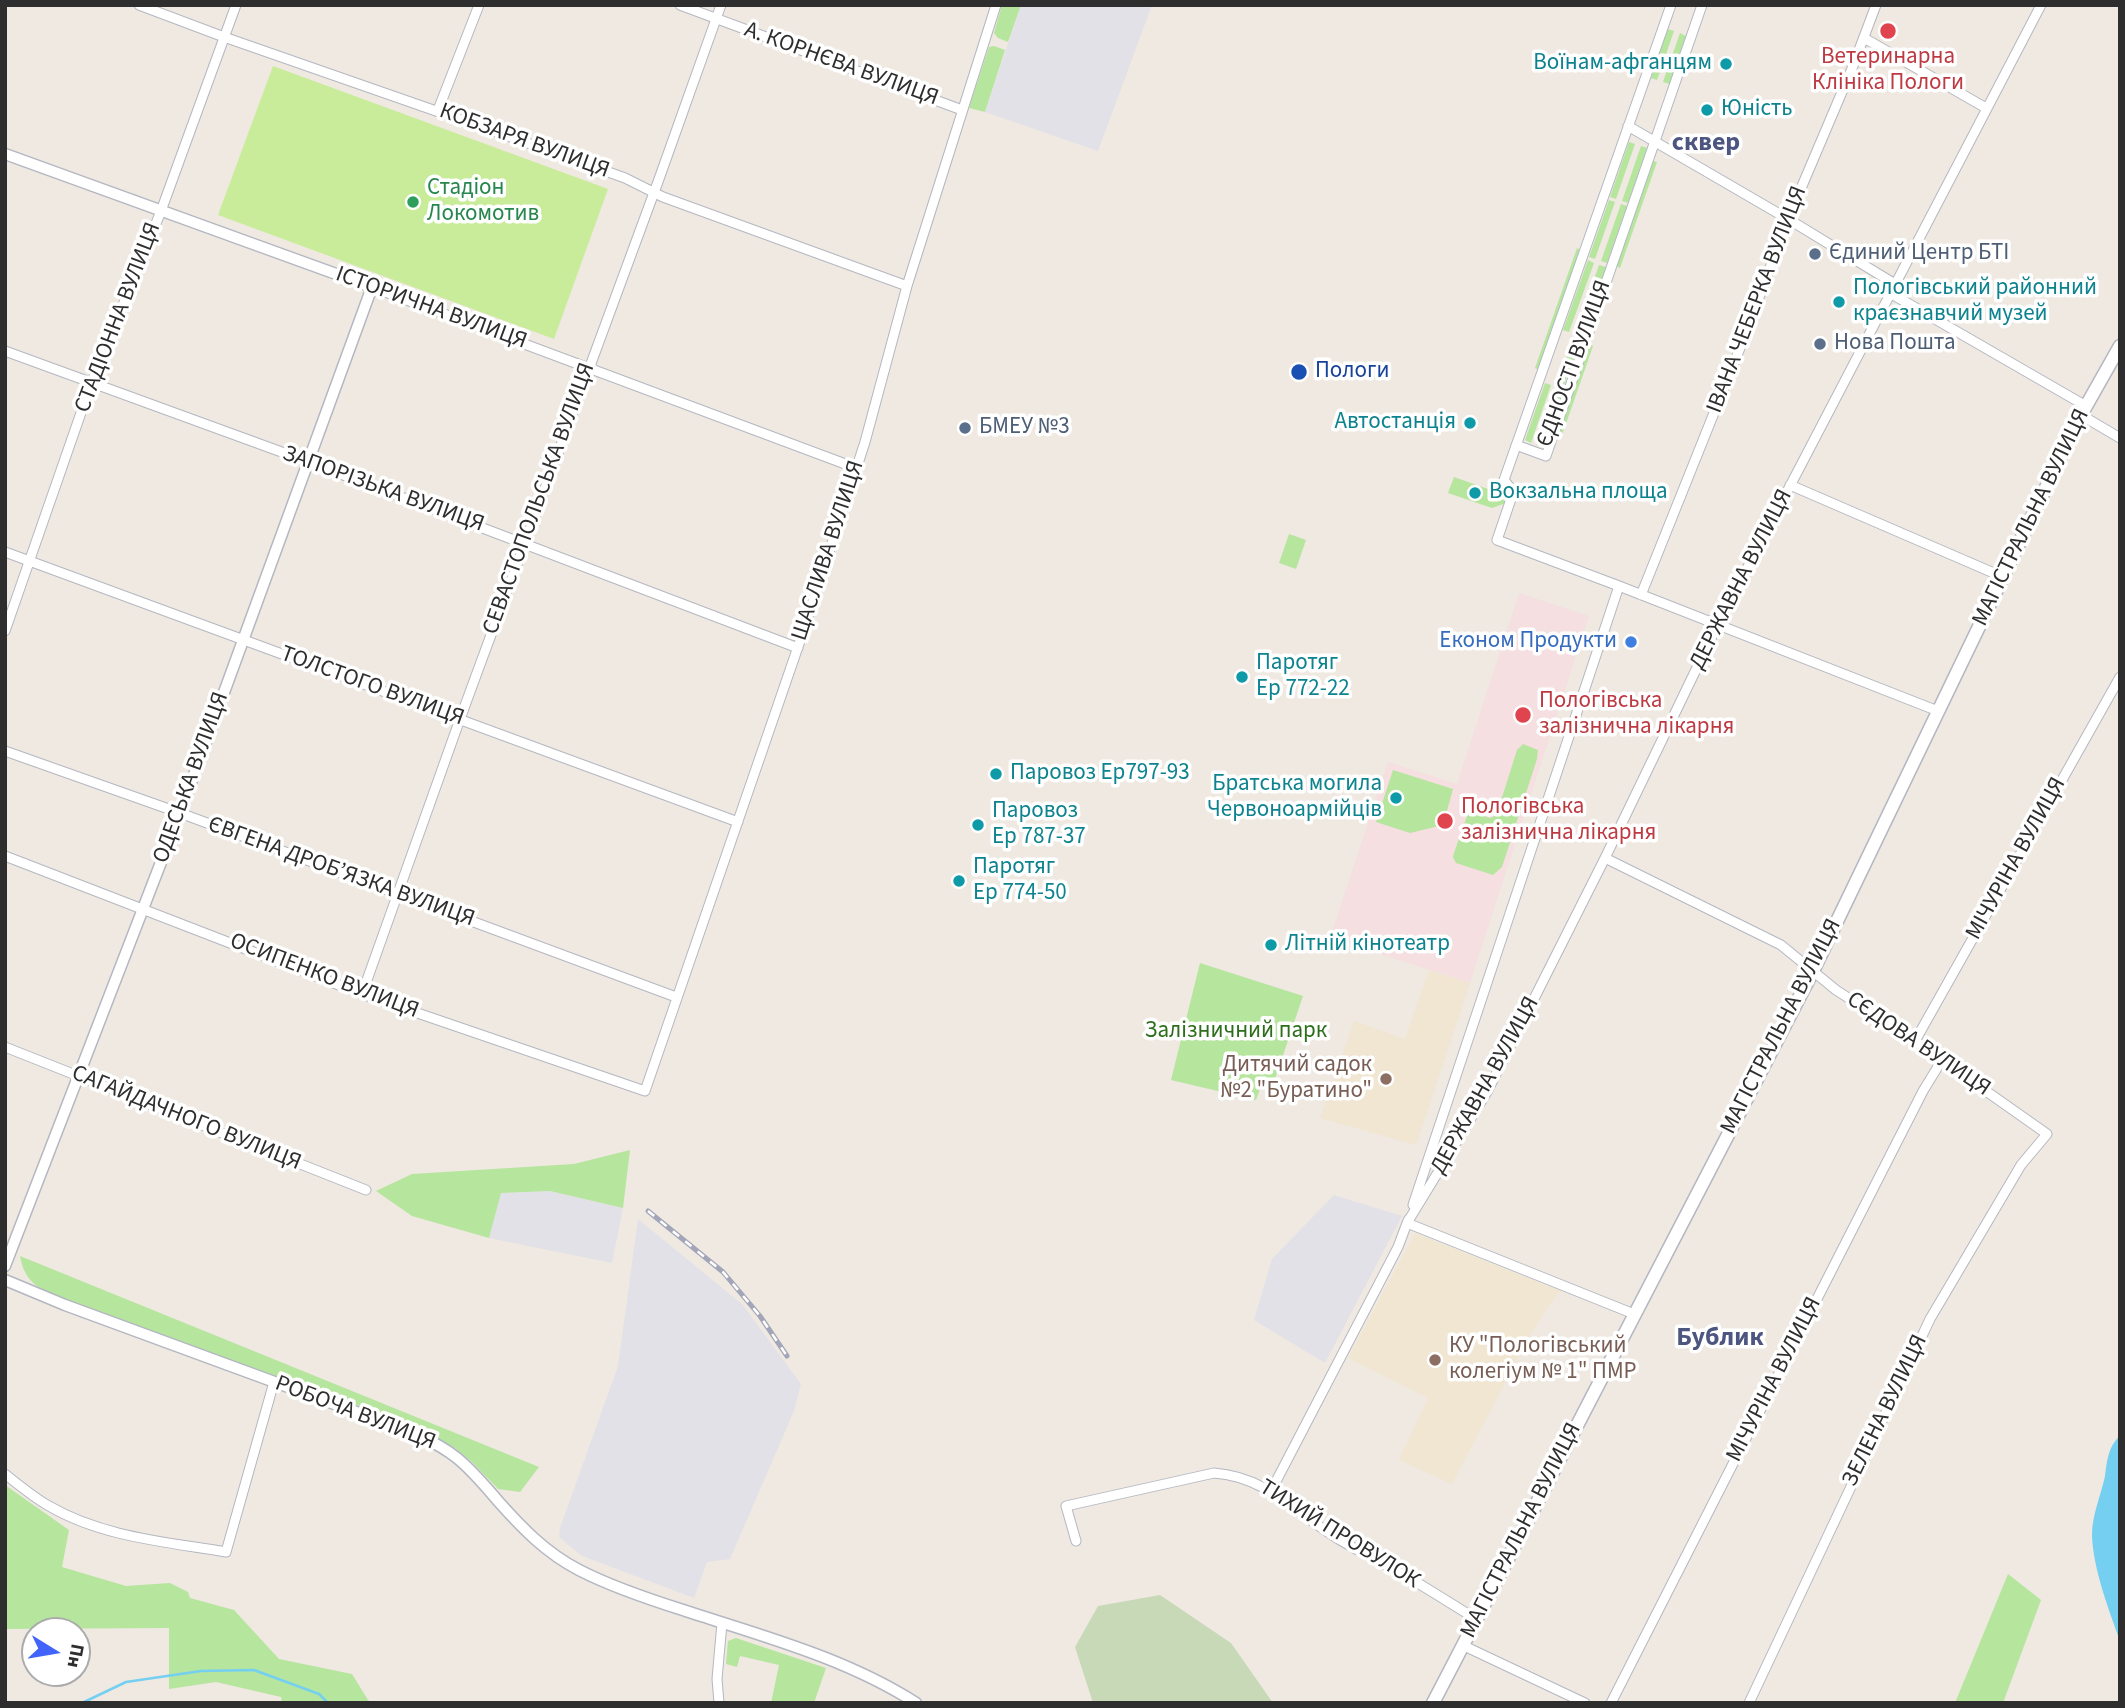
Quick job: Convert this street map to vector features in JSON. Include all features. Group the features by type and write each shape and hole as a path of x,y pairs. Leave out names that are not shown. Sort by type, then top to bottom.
{"main road":[{"name":"МАГІСТРАЛЬНА ВУЛИЦЯ","path":"1433,1703 1812,971 2084,411 2120,346"}],"street":[{"name":"КОБЗАРЯ ВУЛИЦЯ","path":"139,5 625,178 653,193 906,286"},
{"name":"СТАДІОННА ВУЛИЦЯ","path":"5,631 92,384 161,211 236,5"},
{"path":"438,110 479,5"},
{"name":"А. КОРНЄВА ВУЛИЦЯ","path":"680,5 962,110"},
{"name":"СЕВАСТОПОЛЬСЬКА ВУЛИЦЯ","path":"362,994 721,5"},
{"name":"ЩАСЛИВА ВУЛИЦЯ","path":"645,1091 798,648 865,442 906,286 996,5"},
{"name":"ЄДНОСТІ ВУЛИЦЯ","path":"1671,5 1516,445 1546,456 1702,5"},
{"name":"ІВАНА ЧЕБЕРКА ВУЛИЦЯ","path":"1641,595 1749,326 1788,219 1876,5"},
{"name":"ДЕРЖАВНА ВУЛИЦЯ","path":"1270,1491 1398,1247 1407,1223 1488,1092 1718,624 2040,5"},
{"path":"1864,38 1986,108"},
{"path":"1628,126 1788,219 2084,411 2120,438"},
{"name":"ІСТОРИЧНА ВУЛИЦЯ","path":"5,154 372,287 856,468"},
{"name":"ОДЕСЬКА ВУЛИЦЯ","path":"6,1260 180,813 372,287"},
{"name":"ЗАПОРІЗЬКА ВУЛИЦЯ","path":"5,351 309,462 798,648"},
{"path":"1516,445 1504,480 1511,489 1512,496 1497,540 1938,711"},
{"path":"1790,485 2003,577"},
{"name":"ТОЛСТОГО ВУЛИЦЯ","path":"5,552 738,822"},
{"path":"1619,586 1407,1223 1634,1314"},
{"name":"МІЧУРІНА ВУЛИЦЯ","path":"1915,1041 2120,677"},
{"name":"ЄВГЕНА ДРОБ’ЯЗКА ВУЛИЦЯ","path":"5,751 676,997"},
{"name":"ОСИПЕНКО ВУЛИЦЯ","path":"5,856 362,994 645,1091"},
{"name":"СЄДОВА ВУЛИЦЯ","path":"1605,858 1781,945 1836,990 1915,1041 2047,1134"},
{"name":"САГАЙДАЧНОГО ВУЛИЦЯ","path":"5,1047 366,1190"},
{"name":"МІЧУРІНА ВУЛИЦЯ","path":"1611,1703 1923,1091 1942,1060"},
{"name":"ЗЕЛЕНА ВУЛИЦЯ","path":"1749,1703 1930,1319 2021,1165 2047,1134"},
{"name":"РОБОЧА ВУЛИЦЯ","path":"5,1280 65,1305 393,1425 437,1445 473,1473 525,1531 580,1571 614,1586 790,1645 867,1675 916,1703"},
{"path":"5,1474 39,1500 68,1516 132,1536 226,1552 274,1382"},
{"name":"ТИХИЙ ПРОВУЛОК","path":"1076,1541 1066,1506 1214,1473 1230,1474 1270,1491 1306,1519 1476,1619"},
{"path":"719,1703 717,1679 722,1623"},
{"path":"1462,1645 1585,1703"}],"shaded area":[{"path":"1021,5 1152,5 1098,151 985,112"},
{"name":"Пологівська залізнична лікарня","path":"1519,593 1589,616 1470,983 1330,938 1388,762 1457,784"},
{"name":"Дитячий садок №2 \"Буратино\"","path":"1429,970 1470,983 1416,1145 1320,1118 1354,1021 1405,1039"},
{"path":"550,1191 623,1208 612,1263 489,1238 500,1193"},
{"path":"1334,1195 1402,1216 1325,1363 1254,1320 1272,1259"},
{"path":"638,1219 743,1305 801,1384 794,1411 730,1559 707,1562 694,1598 582,1556 559,1537 618,1366"},
{"name":"КУ \"Пологівський колегіум № 1\" ПМР","path":"1415,1233 1561,1291 1531,1333 1452,1484 1399,1460 1428,1398 1348,1358"}],"green space":[{"path":"1002,5 1021,5 1008,42 994,33"},
{"path":"1667,29 1674,31 1657,80 1651,78"},
{"path":"1680,33 1686,36 1670,84 1663,82"},
{"path":"989,47 1005,50 985,112 969,108"},
{"name":"Стадіон Локомотив","path":"273,66 608,189 554,339 218,215"},
{"path":"1629,142 1635,144 1616,199 1610,197"},
{"path":"1641,146 1647,148 1628,203 1622,201"},
{"path":"1653,161 1657,162 1620,268 1616,266"},
{"path":"1609,200 1615,202 1595,259 1589,257"},
{"path":"1621,204 1627,206 1607,263 1601,261"},
{"path":"1577,248 1580,250 1539,370 1535,368"},
{"path":"1588,260 1594,263 1569,332 1563,330"},
{"path":"1599,265 1606,267 1581,337 1575,335"},
{"path":"1573,339 1580,341 1564,385 1558,383"},
{"path":"1589,344 1593,346 1561,438 1557,436"},
{"path":"1545,383 1551,385 1531,443 1525,440"},
{"path":"1557,387 1563,389 1543,447 1536,445"},
{"path":"1454,477 1508,496 1506,503 1492,508 1448,493"},
{"path":"1289,534 1306,540 1296,569 1279,563"},
{"path":"1523,744 1538,750 1537,759 1502,867 1493,875 1456,863 1453,857 1467,816 1471,812 1493,817 1499,807 1517,750"},
{"path":"1393,770 1453,789 1443,825 1410,833 1376,822"},
{"name":"Залізничний парк","path":"1200,963 1303,996 1275,1079 1261,1086 1256,1100 1171,1080"},
{"path":"630,1150 623,1208 550,1191 501,1193 489,1238 412,1216 376,1191 412,1174 574,1164"},
{"path":"20,1256 539,1467 520,1492 498,1489 455,1448 393,1418 54,1297 31,1281 24,1271"},
{"path":"5,1485 69,1530 62,1567 126,1586 170,1583 188,1592 190,1598 234,1610 279,1659 352,1674 372,1703 282,1703 281,1697 216,1682 169,1689 169,1628 91,1628 91,1617 21,1617 21,1629 5,1629"},
{"path":"2008,1574 2041,1600 2003,1703 1955,1703"},
{"path":"1160,1595 1231,1643 1273,1703 1093,1703 1075,1647 1098,1606"},
{"path":"736,1638 826,1668 814,1703 771,1703 779,1665 740,1656 737,1667 726,1664 728,1641"}],"water":[{"path":"2120,1436 2120,1641 2098,1575 2092,1535 2093,1520 2109,1455"}],"waterway":[{"path":"82,1703 126,1682 201,1671 254,1670 319,1694 328,1703"}],"railway":[{"path":"648,1211 723,1272 760,1316 787,1356"}],"place":[{"name":"Ветеринарна Клініка Пологи","path":"1888,31"},
{"name":"Воїнам-афганцям","path":"1726,64"},
{"name":"Юність","path":"1707,110"},
{"name":"Стадіон Локомотив","path":"413,202"},
{"name":"Єдиний Центр БТІ","path":"1815,254"},
{"name":"Пологівський районний краєзнавчий музей","path":"1839,302"},
{"name":"Нова Пошта","path":"1820,344"},
{"name":"Пологи","path":"1299,372"},
{"name":"Автостанція","path":"1470,423"},
{"name":"БМЕУ №3","path":"965,428"},
{"name":"Вокзальна площа","path":"1475,493"},
{"name":"Економ Продукти","path":"1631,642"},
{"name":"Паротяг Ер 772-22","path":"1242,677"},
{"name":"Пологiвська залiзнична лiкарня","path":"1523,715"},
{"name":"Паровоз Ер797-93","path":"996,774"},
{"name":"Братська могила Червоноармійців","path":"1396,798"},
{"name":"Пологівська залізнична лікарня","path":"1445,821"},
{"name":"Паровоз Ер 787-37","path":"978,825"},
{"name":"Паротяг Ер 774-50","path":"959,881"},
{"name":"Літній кінотеатр","path":"1271,945"},
{"name":"Дитячий садок №2 \"Буратино\"","path":"1386,1079"},
{"name":"КУ \"Пологівський колегіум № 1\" ПМР","path":"1435,1360"}],"district":[{"name":"сквер","path":"1706,144"},
{"name":"Бублик","path":"1720,1339"}]}
